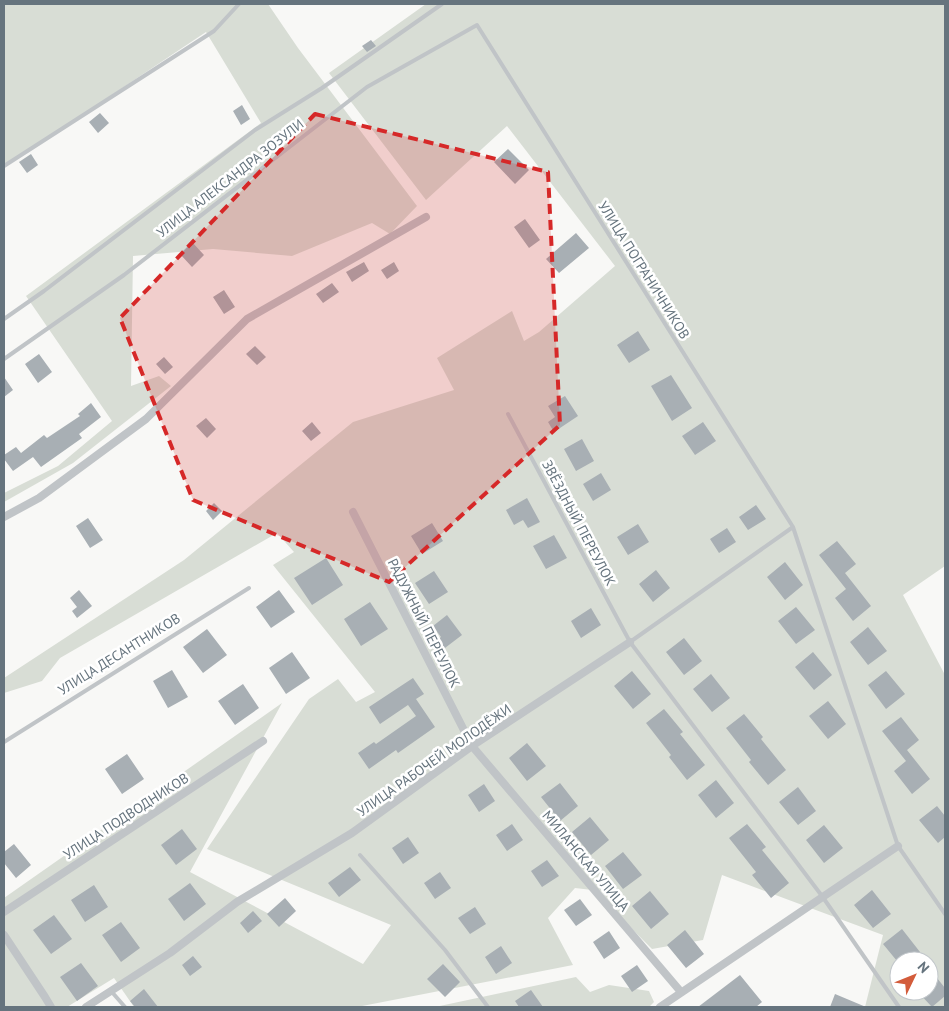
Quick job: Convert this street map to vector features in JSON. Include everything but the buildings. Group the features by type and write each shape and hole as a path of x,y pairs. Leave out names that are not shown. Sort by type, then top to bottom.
{"street":[{"path":"4,517 39,498 146,419 247,319 426,217"},
{"name":"РАДУЖНЫЙ ПЕРЕУЛОК","path":"353,512 472,746"},
{"name":"УЛИЦА РАБОЧЕЙ МОЛОДЁЖИ","path":"86,1007 170,953 237,902 352,833 472,746 630,642"},
{"name":"УЛИЦА ПОДВОДНИКОВ","path":"4,912 263,741"},
{"name":"МИЛАНСКАЯ УЛИЦА","path":"472,746 681,992"},
{"path":"660,1007 898,846"},
{"path":"4,935 51,1007"}],"lane":[{"path":"4,166 214,31 239,4"},
{"path":"4,319 44,291 255,130 322,88 442,4"},
{"name":"УЛИЦА АЛЕКСАНДРА ЗОЗУЛИ","path":"4,359 124,275 367,87 477,25"},
{"name":"УЛИЦА ПОГРАНИЧНИКОВ","path":"477,25 793,527 898,846 945,914"},
{"name":"ЗВЁЗДНЫЙ ПЕРЕУЛОК","path":"508,414 630,642 822,896 899,1007"},
{"name":"УЛИЦА РАБОЧЕЙ МОЛОДЁЖИ","path":"630,642 793,527"},
{"name":"УЛИЦА ДЕСАНТНИКОВ","path":"4,742 249,588"},
{"path":"360,855 445,950 488,1007"},
{"path":"111,991 125,1007"}],"highlighted area":[{"path":"315,114 548,172 560,425 389,582 193,500 120,318"}],"shaded area":[{"path":"4,4 268,4 298,48 417,206 390,234 372,223 292,256 213,249 133,256 131,386 159,376 171,386 73,463 4,502 4,493 58,466 112,421 26,296 261,123 206,32 4,167"},
{"path":"426,4 945,4 945,566 903,595 945,675 945,1007 865,1007 883,935 722,875 703,940 652,949 618,915 601,891 575,888 548,918 573,965 357,1007 134,1007 114,978 67,1007 4,1007 4,898 282,703 190,872 363,964 391,925 207,849 309,699 338,679 356,702 375,692 273,565 294,552 277,533 60,658 42,681 4,693 4,678 184,560 353,422 454,390 437,358 512,311 524,341 539,332 615,266 507,126 426,200 329,73"},
{"path":"576,977 590,992 609,985 649,991 654,1002 649,1007 435,1007"}]}
